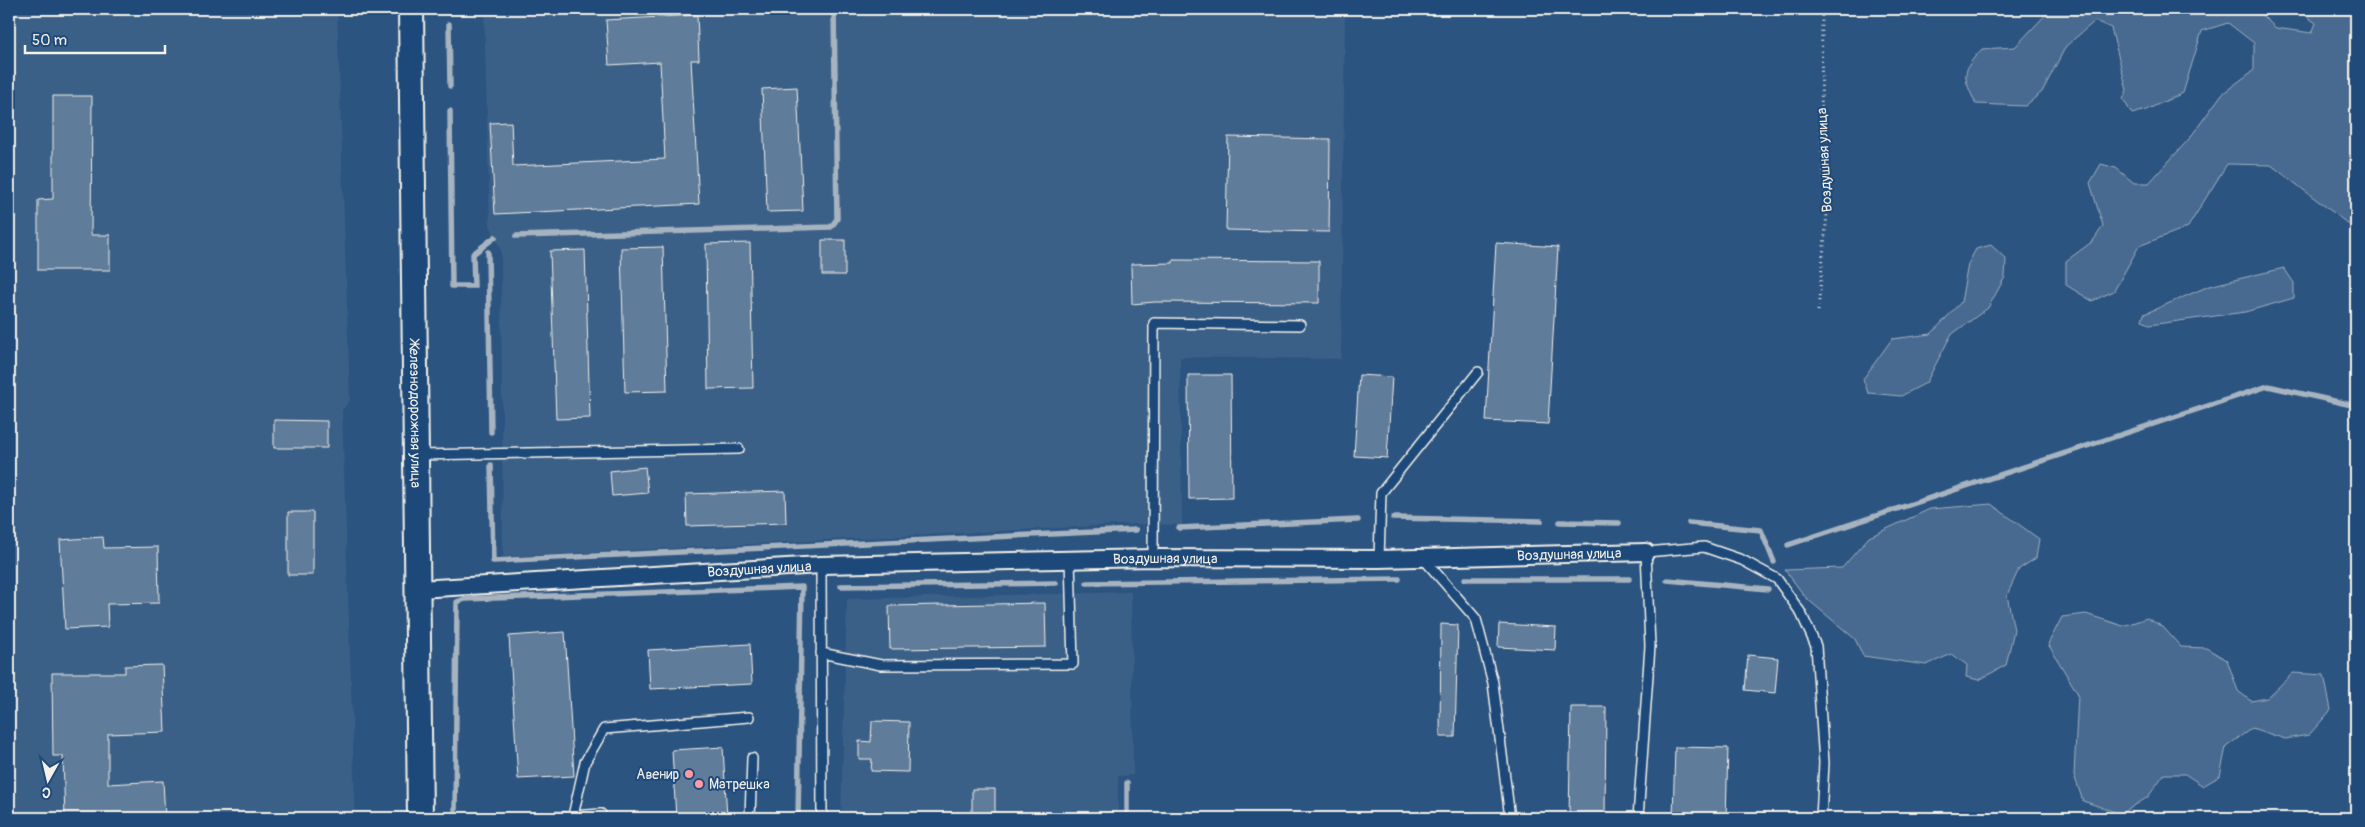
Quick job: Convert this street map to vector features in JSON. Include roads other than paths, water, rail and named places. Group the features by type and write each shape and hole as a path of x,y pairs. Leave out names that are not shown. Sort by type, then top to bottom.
{"main road":[{"name":"Железнодорожная улица","path":"411,9 420,818"}],"street":[{"name":"Воздушная улица","path":"418,589 821,565 1153,558 1379,559 1646,552"}],"lane":[{"path":"1153,558 1154,323 1300,325"},
{"path":"1379,559 1381,493 1478,372"},
{"path":"416,455 739,449"},
{"path":"1638,818 1650,646 1646,552 1704,547 1742,560 1777,578 1801,613 1816,646 1824,762 1821,818"},
{"path":"1422,558 1476,619 1493,683 1510,818"},
{"path":"821,653 881,665 1073,664 1070,560"},
{"path":"821,565 822,818"},
{"path":"573,816 585,762 604,729 749,717"},
{"path":"750,818 752,758"},
{"path":"543,818 601,814"}],"waterway":[{"path":"516,236 831,227 837,219 834,9"},
{"path":"449,24 450,86"},
{"path":"450,111 452,286 474,286 473,254 495,237"},
{"path":"488,252 491,432"},
{"path":"1788,545 2268,386 2356,406"},
{"path":"491,465 493,561 1136,530"},
{"path":"1393,518 1541,521"},
{"path":"1179,528 1358,520"},
{"path":"1560,522 1619,523"},
{"path":"1689,523 1761,530 1774,562"},
{"path":"1087,583 1399,579"},
{"path":"1465,579 1629,579"},
{"path":"1667,580 1768,589"},
{"path":"841,586 1056,583"},
{"path":"455,817 457,602 465,599 802,587 798,818"},
{"path":"1127,783 1127,818"}],"place":[{"name":"Авенир","path":"689,774"},
{"name":"Матрешка","path":"699,784"}]}
